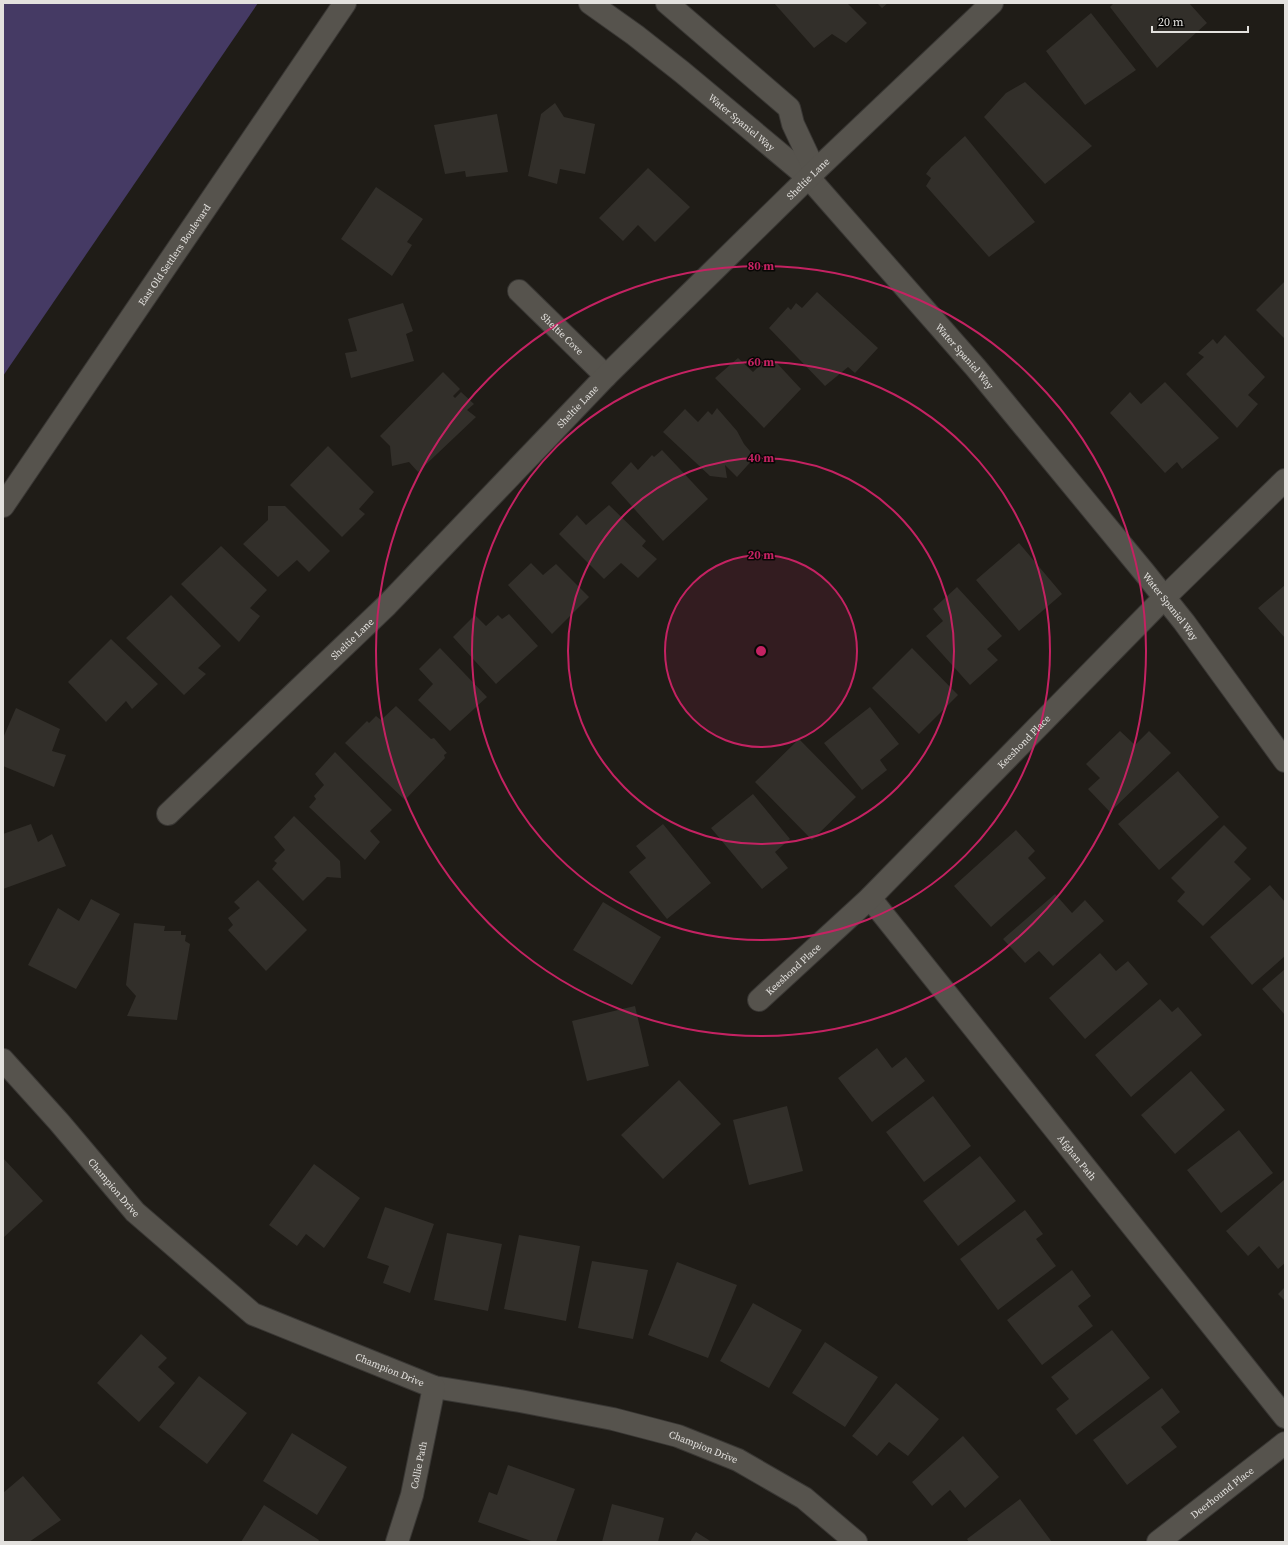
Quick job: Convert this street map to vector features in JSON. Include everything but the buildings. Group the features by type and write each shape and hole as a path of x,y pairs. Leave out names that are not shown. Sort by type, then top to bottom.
{"street":[{"name":"East Old Settlers Boulevard","path":"3,506 345,3"},
{"name":"Water Spaniel Way","path":"590,3 635,35 812,174 976,368 1165,598 1285,761"},
{"name":"Water Spaniel Way","path":"667,3 789,108 812,174"},
{"name":"Sheltie Lane","path":"168,814 387,605 606,376 812,174 992,3"},
{"name":"Sheltie Cove","path":"519,292 606,376"},
{"name":"Keeshond Place","path":"759,1000 870,898 1165,598 1285,480"},
{"name":"Afghan Path","path":"870,898 1285,1417"},
{"name":"Champion Drive","path":"3,1060 59,1122 135,1212 253,1314 434,1387 520,1401 612,1419 678,1436 738,1460 804,1498 856,1542"},
{"name":"Collie Path","path":"397,1542 412,1495 434,1387"},
{"name":"Deerhound Place","path":"1158,1542 1285,1443"}],"shaded area":[{"path":"3,3 258,3 3,376"}]}
